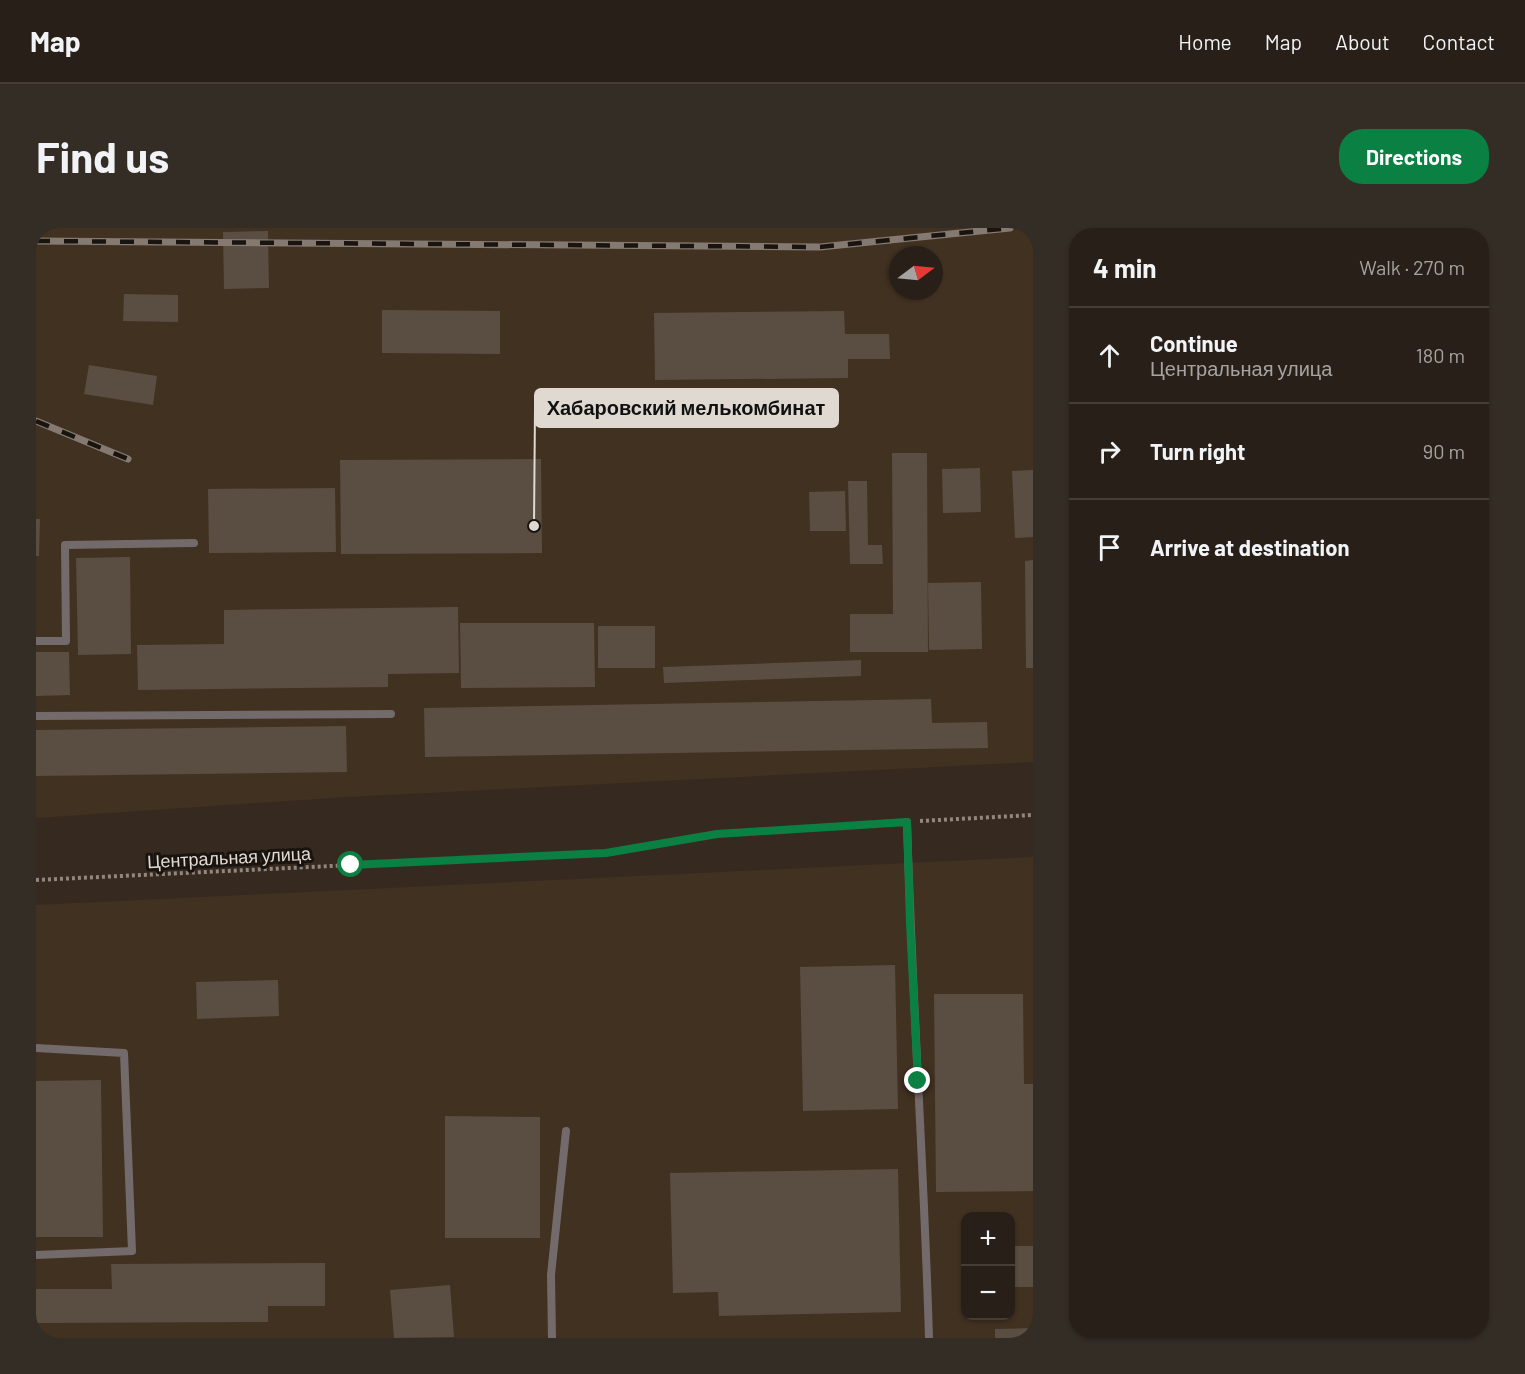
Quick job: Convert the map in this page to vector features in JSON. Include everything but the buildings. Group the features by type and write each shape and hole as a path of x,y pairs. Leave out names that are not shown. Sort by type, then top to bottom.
{"lane":[{"path":"36,641 66,641 64,545 194,543"},
{"path":"36,716 391,714"},
{"path":"907,822 929,1338"},
{"path":"36,1048 124,1053 132,1251 36,1255"},
{"path":"552,1338 551,1275 566,1131"}],"path":[{"name":"Центральная улица","path":"36,880 606,853 717,834 1033,814"}],"shaded area":[{"path":"36,228 1033,228 1033,762 346,797 36,818"},
{"path":"1033,857 1033,1338 36,1338 36,905"}],"railway":[{"path":"36,241 820,247 1010,228"},
{"path":"36,421 128,459"}],"place":[{"name":"Хабаровский мелькомбинат","path":"534,526"}],"route":[{"path":"351,865 606,853 717,834 907,822 918,1081"}]}
